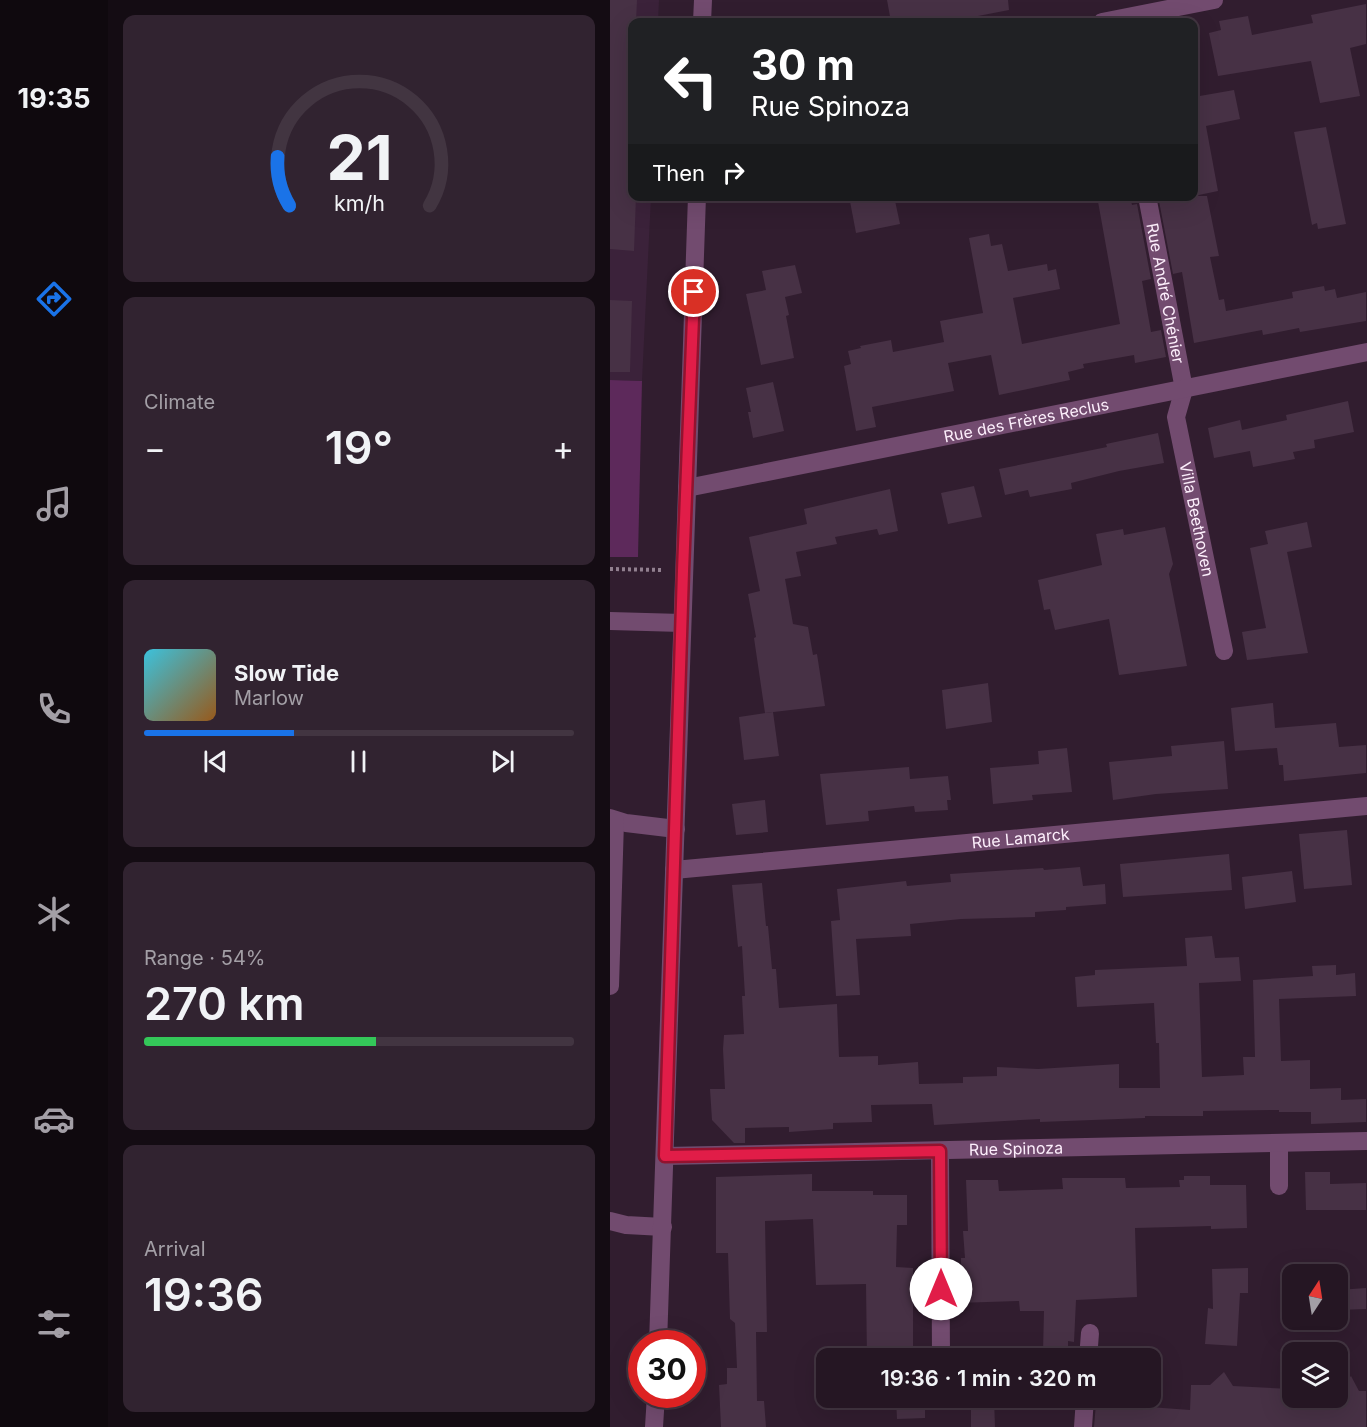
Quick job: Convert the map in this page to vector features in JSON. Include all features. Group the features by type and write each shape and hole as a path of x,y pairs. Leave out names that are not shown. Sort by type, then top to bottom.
{"street":[{"path":"703,0 703,18"},
{"path":"1122,18 1214,0"},
{"path":"659,1330 697,201"},
{"name":"Rue André Chénier","path":"1148,201 1184,389"},
{"name":"Rue des Frères Reclus","path":"687,488 1366,352"},
{"name":"Villa Beethoven","path":"1184,389 1177,417 1224,651"},
{"path":"610,621 682,623"},
{"name":"Rue Lamarck","path":"674,870 1366,806"},
{"path":"610,986 613,819 676,828"},
{"name":"Rue Spinoza","path":"665,1156 1366,1142"},
{"path":"1279,1144 1279,1186"},
{"path":"940,1151 941,1348"},
{"path":"610,1221 626,1225 663,1227"},
{"path":"1089,1348 1090,1333"},
{"path":"654,1427 655,1408"},
{"path":"1082,1427 1084,1408"}],"path":[{"path":"610,569 683,571"}],"shaded area":[{"path":"610,0 659,0 658,18 628,18 628,201 651,201 642,381 610,380"},
{"path":"610,380 642,381 638,557 610,557"}],"building":[{"path":"610,0 637,0 636,18 628,18 628,201 636,201 634,251 610,249"},
{"path":"887,0 1008,0 1009,10 968,18 890,18"},
{"path":"1366,4 1366,44 1350,48 1360,96 1320,103 1311,61 1218,76 1209,33 1221,30 1219,21 1248,16 1252,35 1313,23 1311,15"},
{"path":"1234,90 1240,119 1206,126 1218,191 1198,195 1198,118 1198,96"},
{"path":"1326,127 1346,224 1318,229 1317,223 1312,225 1294,132"},
{"path":"1198,196 1207,196 1219,256 1210,257 1219,300 1224,299 1226,311 1293,298 1292,292 1324,286 1325,291 1335,289 1337,298 1366,292 1366,321 1300,332 1299,328 1263,335 1262,330 1194,343 1182,272 1173,274 1159,201 1198,201"},
{"path":"850,201 895,201 900,224 856,233"},
{"path":"1098,201 1131,201 1132,205 1137,204 1151,279 1142,281 1151,332 1161,330 1166,357 1135,363 1134,355 1083,364 1084,368 1068,372 1070,380 999,395 991,355 948,363 954,391 872,407 876,427 856,431 844,366 851,364 848,351 861,348 860,346 891,340 893,352 944,342 940,321 983,313 969,238 989,234 991,246 1002,244 1008,271 1047,264 1048,271 1056,269 1060,289 1013,298 1022,344 1120,324"},
{"path":"795,265 802,293 785,297 794,358 761,365 746,294 766,290 762,271"},
{"path":"610,300 632,301 630,372 610,372"},
{"path":"773,382 784,431 753,438 746,388"},
{"path":"1348,401 1354,432 1314,440 1315,448 1293,452 1295,459 1253,467 1250,451 1214,458 1208,428 1240,420 1242,430 1287,420 1286,415"},
{"path":"1158,433 1164,463 1071,483 1072,489 1030,497 1028,490 1005,495 999,469 1107,447 1106,444"},
{"path":"974,486 982,517 948,524 941,493"},
{"path":"890,489 898,531 879,535 877,529 835,537 837,544 796,552 801,576 785,579 793,624 808,627 813,655 817,654 825,706 765,713 754,638 756,637 748,594 760,591 749,537 807,524 804,509"},
{"path":"1307,522 1312,547 1287,552 1308,653 1247,660 1242,632 1266,628 1250,548 1268,544 1265,531"},
{"path":"1165,527 1173,564 1169,574 1187,666 1119,675 1109,619 1055,630 1050,609 1044,610 1038,580 1102,565 1096,534 1123,529 1124,535"},
{"path":"988,683 992,722 946,729 942,690"},
{"path":"1273,703 1275,728 1336,723 1339,747 1366,745 1366,773 1284,781 1283,765 1279,765 1277,748 1235,751 1231,708"},
{"path":"773,712 779,756 744,760 739,717"},
{"path":"1224,741 1228,789 1156,794 1113,800 1109,762 1172,756 1171,746"},
{"path":"1067,748 1072,792 1032,795 1033,800 993,804 990,768 1039,764 1038,751"},
{"path":"909,767 910,779 948,776 951,800 947,800 948,810 915,812 914,806 868,811 869,821 826,825 820,774"},
{"path":"765,800 768,832 736,835 732,804"},
{"path":"1347,830 1352,885 1304,889 1299,834"},
{"path":"1229,854 1232,890 1123,897 1120,864"},
{"path":"1080,867 1083,886 1105,884 1106,904 1035,912 1035,917 961,919 910,924 911,936 856,939 860,995 836,996 831,921 840,920 837,889 906,881 907,886 951,882 950,874"},
{"path":"1292,871 1296,902 1245,909 1242,877"},
{"path":"762,883 772,969 776,969 779,1008 837,1004 839,1057 878,1056 878,1065 918,1062 919,1084 963,1083 963,1077 997,1076 997,1067 1038,1069 1119,1064 1119,1088 1160,1088 1159,1043 1156,1043 1154,1003 1077,1007 1075,977 1095,975 1095,970 1187,966 1185,938 1212,936 1215,958 1239,957 1241,981 1199,983 1202,1077 1244,1075 1243,1057 1255,1057 1253,980 1313,976 1312,966 1336,965 1336,975 1355,973 1356,996 1279,999 1281,1061 1310,1060 1310,1089 1341,1088 1341,1100 1366,1099 1366,1122 1311,1124 1311,1112 1279,1112 1279,1110 1203,1111 1203,1116 1145,1116 1145,1118 1040,1122 1040,1119 934,1125 932,1104 871,1105 872,1122 833,1123 833,1129 789,1132 789,1127 745,1128 745,1143 734,1143 712,1120 710,1089 725,1089 724,1035 744,1034 742,996 745,996 742,946 738,947 732,885"},
{"path":"1305,1172 1330,1172 1330,1184 1366,1183 1366,1210 1306,1210"},
{"path":"812,1174 812,1191 873,1191 873,1195 907,1195 907,1225 897,1225 896,1267 913,1268 913,1348 867,1348 866,1284 816,1285 813,1219 765,1221 767,1332 756,1332 757,1401 764,1401 766,1427 721,1427 719,1385 727,1384 727,1368 737,1368 735,1323 730,1319 728,1253 716,1253 716,1177"},
{"path":"1184,1176 1210,1176 1210,1185 1246,1185 1247,1228 1211,1229 1211,1226 1135,1228 1137,1297 1076,1300 1074,1342 1068,1341 1068,1348 1043,1348 1044,1311 1020,1311 1019,1301 957,1303 956,1268 961,1268 961,1258 965,1258 963,1231 968,1231 966,1180 998,1180 999,1191 1063,1189 1062,1178 1125,1178 1126,1188 1180,1187 1179,1180 1184,1180"},
{"path":"1248,1268 1248,1293 1240,1293 1237,1346 1205,1344 1208,1308 1213,1309 1212,1269"},
{"path":"1366,1288 1366,1309 1348,1310 1348,1289"},
{"path":"1224,1372 1233,1386 1282,1388 1282,1408 1348,1408 1348,1379 1351,1376 1359,1391 1366,1391 1366,1427 1094,1427 1096,1408 1190,1410 1191,1385 1210,1385"},
{"path":"896,1408 925,1408 925,1418 897,1419"},
{"path":"971,1408 994,1408 995,1427 971,1427"}],"route":[{"path":"694,292 665,1156 940,1151 941,1289"}]}
